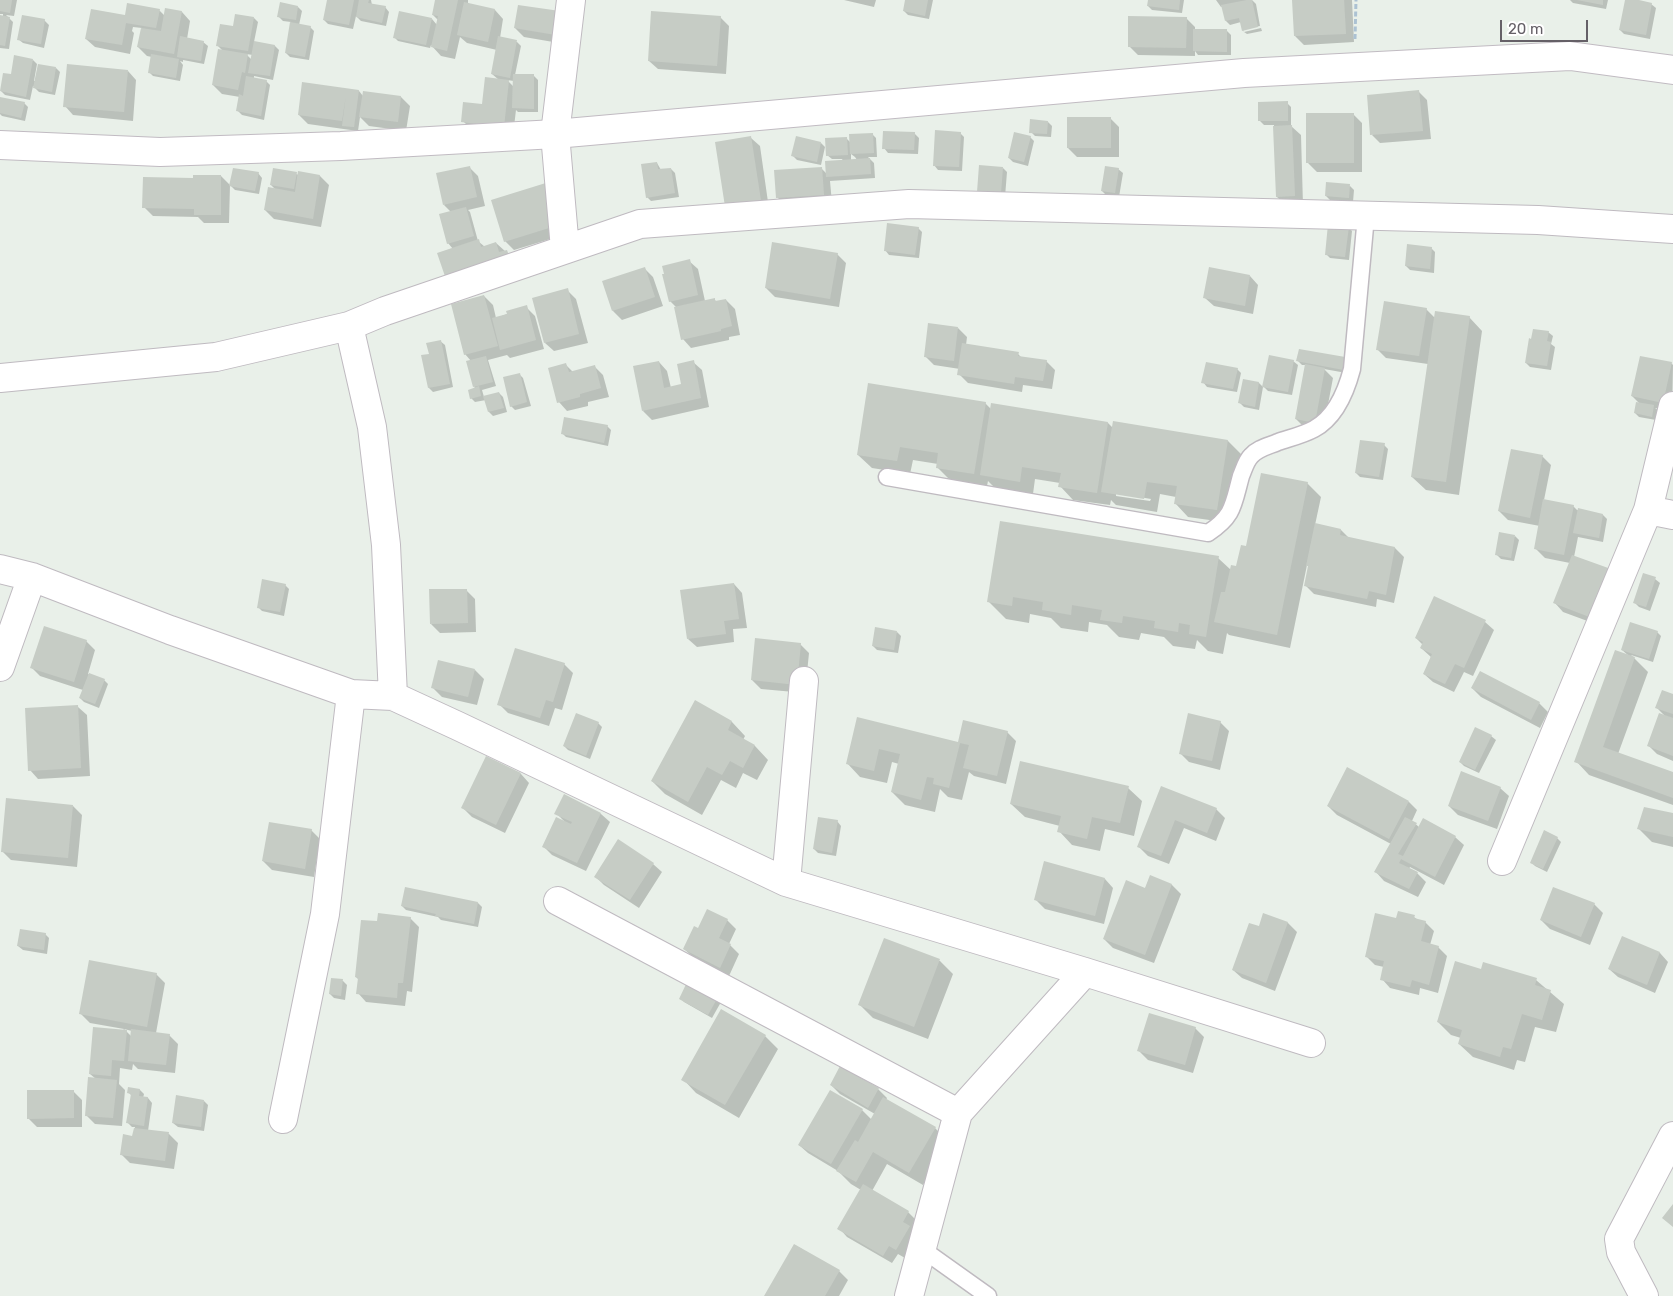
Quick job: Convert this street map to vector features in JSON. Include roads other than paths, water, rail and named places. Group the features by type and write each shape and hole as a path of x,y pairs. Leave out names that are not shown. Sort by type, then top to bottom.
{"street":[{"path":"565,249 555,134 571,0"},
{"path":"0,145 160,152 341,146 555,134 1244,73 1570,56 1673,70"},
{"path":"0,378 216,357 349,326 385,311 640,224 909,204 1538,220 1673,229"},
{"path":"349,326 372,427 386,545 393,696"},
{"path":"1502,861 1660,512 1673,406"},
{"path":"0,568 32,577 170,630 351,694 393,696 786,882 1085,972 1311,1043"},
{"path":"0,667 32,577"},
{"path":"786,882 804,681"},
{"path":"283,1120 325,914 351,694"},
{"path":"558,900 958,1113"},
{"path":"909,1296 958,1113 1085,972"},
{"path":"1644,1296 1621,1252 1619,1239 1673,1136"}],"lane":[{"path":"887,477 1208,533 1221,525 1230,515 1245,465 1251,456 1261,448 1314,429 1325,421 1335,409 1346,390 1352,369 1366,216"},
{"path":"922,1249 988,1296"}]}
